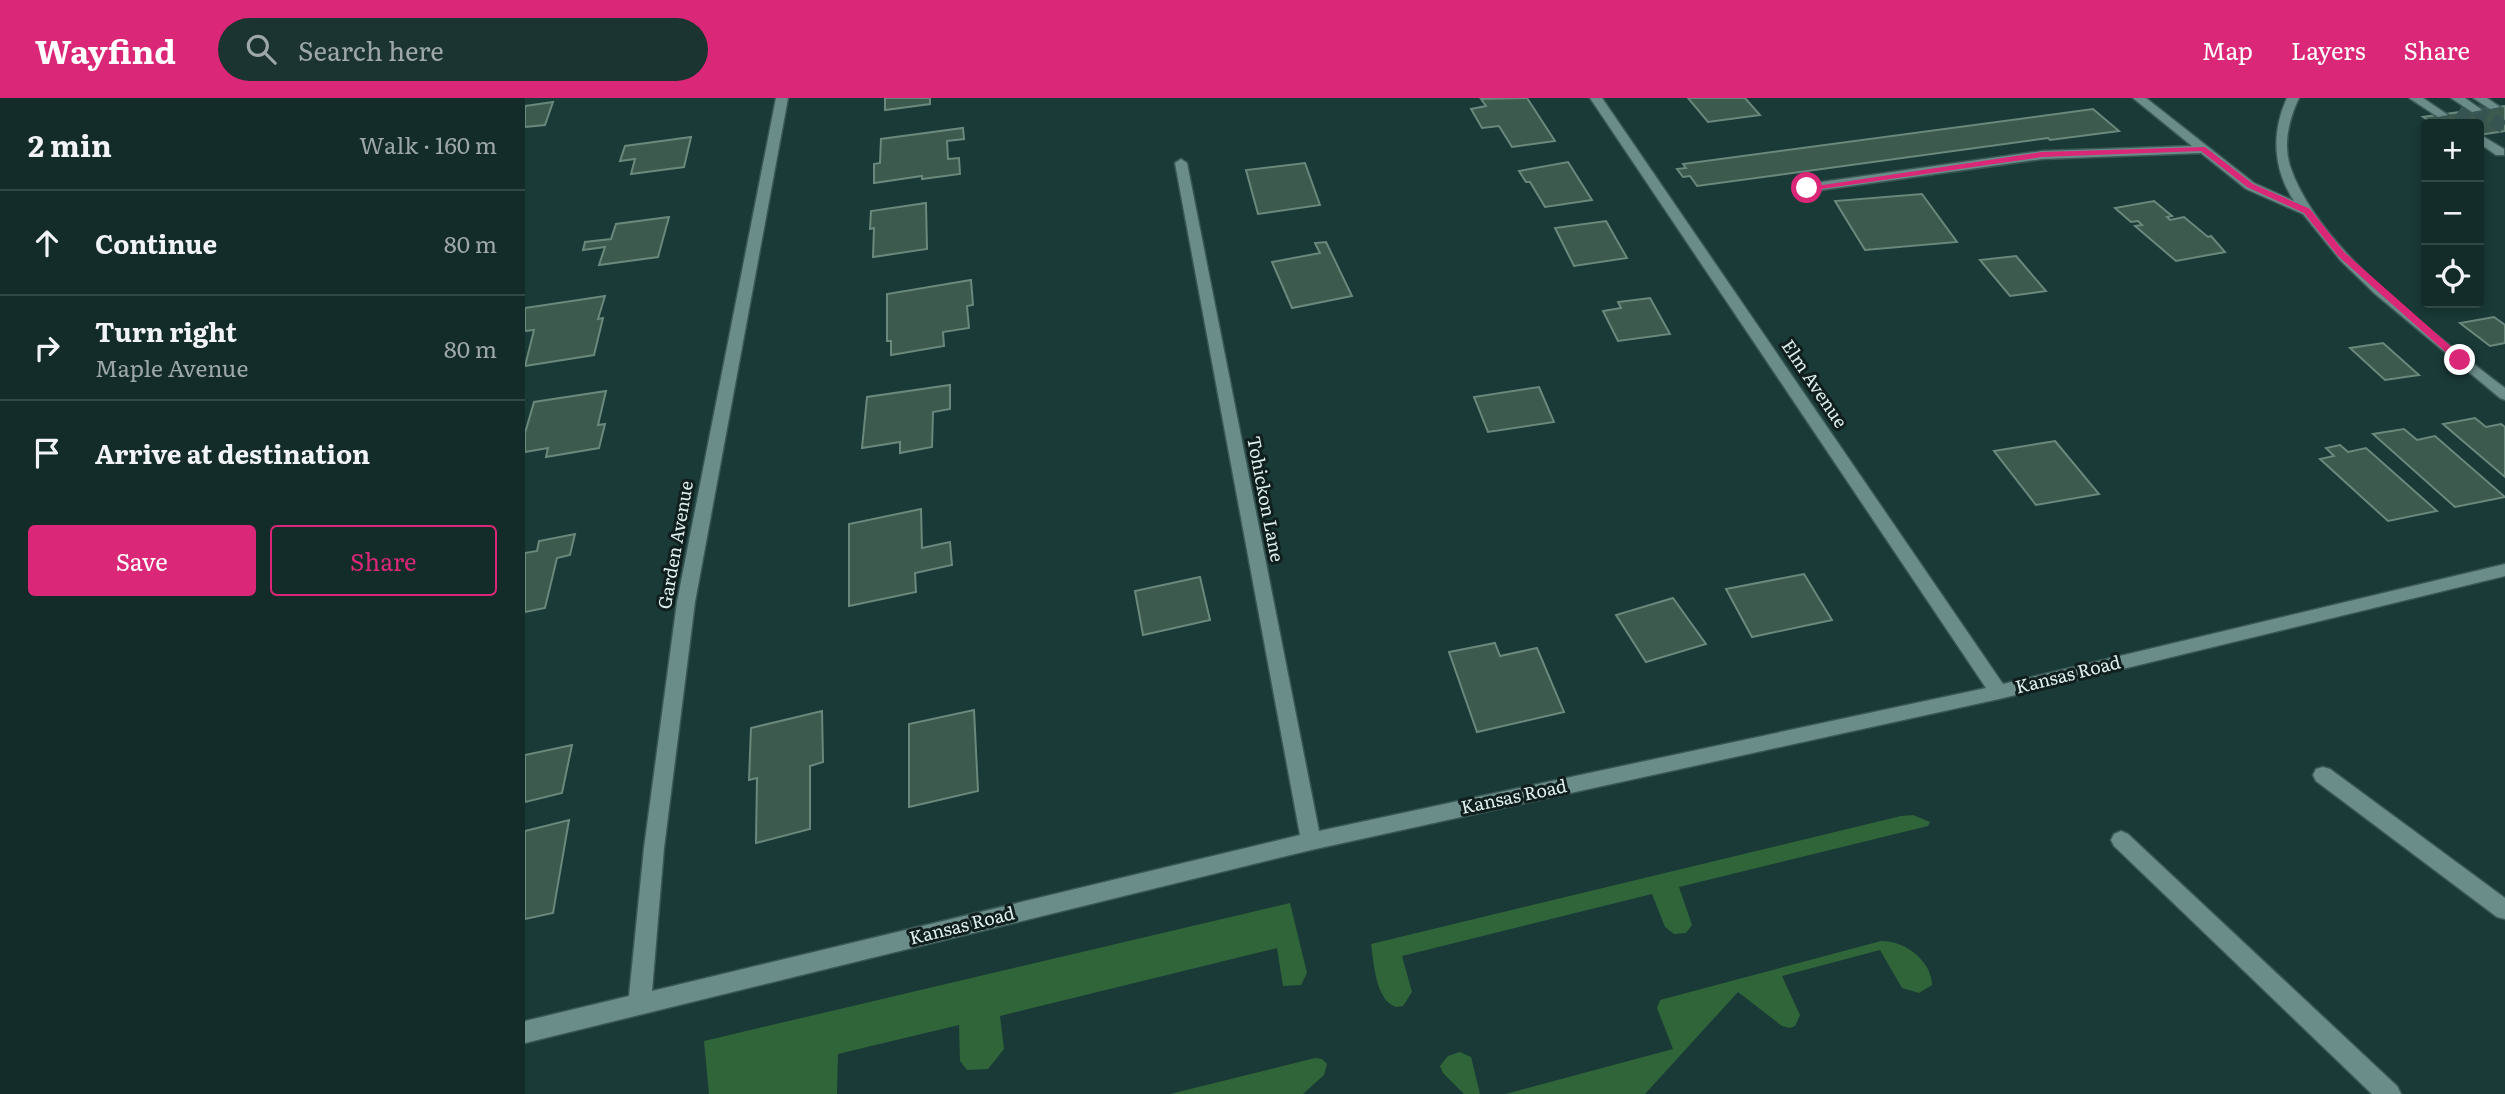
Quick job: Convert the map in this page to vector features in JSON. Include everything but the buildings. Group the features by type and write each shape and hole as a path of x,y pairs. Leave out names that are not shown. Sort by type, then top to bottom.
{"street":[{"name":"Garden Avenue","path":"640,1004 654,848 686,602 782,98"},
{"name":"Elm Avenue","path":"1596,98 1999,692"},
{"path":"2139,98 2250,186 2307,211"},
{"path":"2293,98 2284,115 2281,132 2284,165 2307,211 2341,254 2460,360 2505,395"},
{"path":"2416,98 2442,114"},
{"path":"2435,98 2458,112"},
{"path":"2457,98 2477,104 2505,101"},
{"path":"2485,136 2503,147"},
{"path":"1807,188 2042,155 2203,149"},
{"name":"Tohickon Lane","path":"1181,163 1311,841"},
{"name":"Kansas Road","path":"525,1032 1311,841 1999,692 2505,570"},
{"path":"2323,775 2505,910"},
{"path":"2121,840 2389,1094"}],"green space":[{"path":"1913,815 1930,822 1928,826 1679,887 1692,925 1686,933 1674,934 1665,927 1652,894 1402,956 1412,992 1403,1006 1396,1007 1389,1003 1377,980 1371,944"},
{"path":"1290,903 1307,973 1301,985 1283,986 1277,948 1000,1016 1004,1049 988,1069 967,1070 960,1061 959,1025 838,1054 837,1094 709,1094 704,1041"},
{"path":"1881,941 1898,944 1915,953 1927,967 1932,985 1919,993 1902,988 1880,950 1782,976 1800,1015 1795,1026 1790,1028 1782,1026 1738,992 1645,1094 1505,1094 1673,1049 1657,1008 1660,1000"},
{"path":"1460,1052 1471,1057 1480,1094 1464,1094 1443,1073 1440,1066 1448,1056"},
{"path":"1315,1058 1322,1059 1327,1064 1324,1075 1303,1094 1170,1094"}],"tunnel":[{"path":"2476,110 2505,128"},
{"path":"2458,112 2469,119"}],"route":[{"path":"1807,188 2042,155 2203,149 2250,186 2307,211 2341,254 2460,360"}]}
